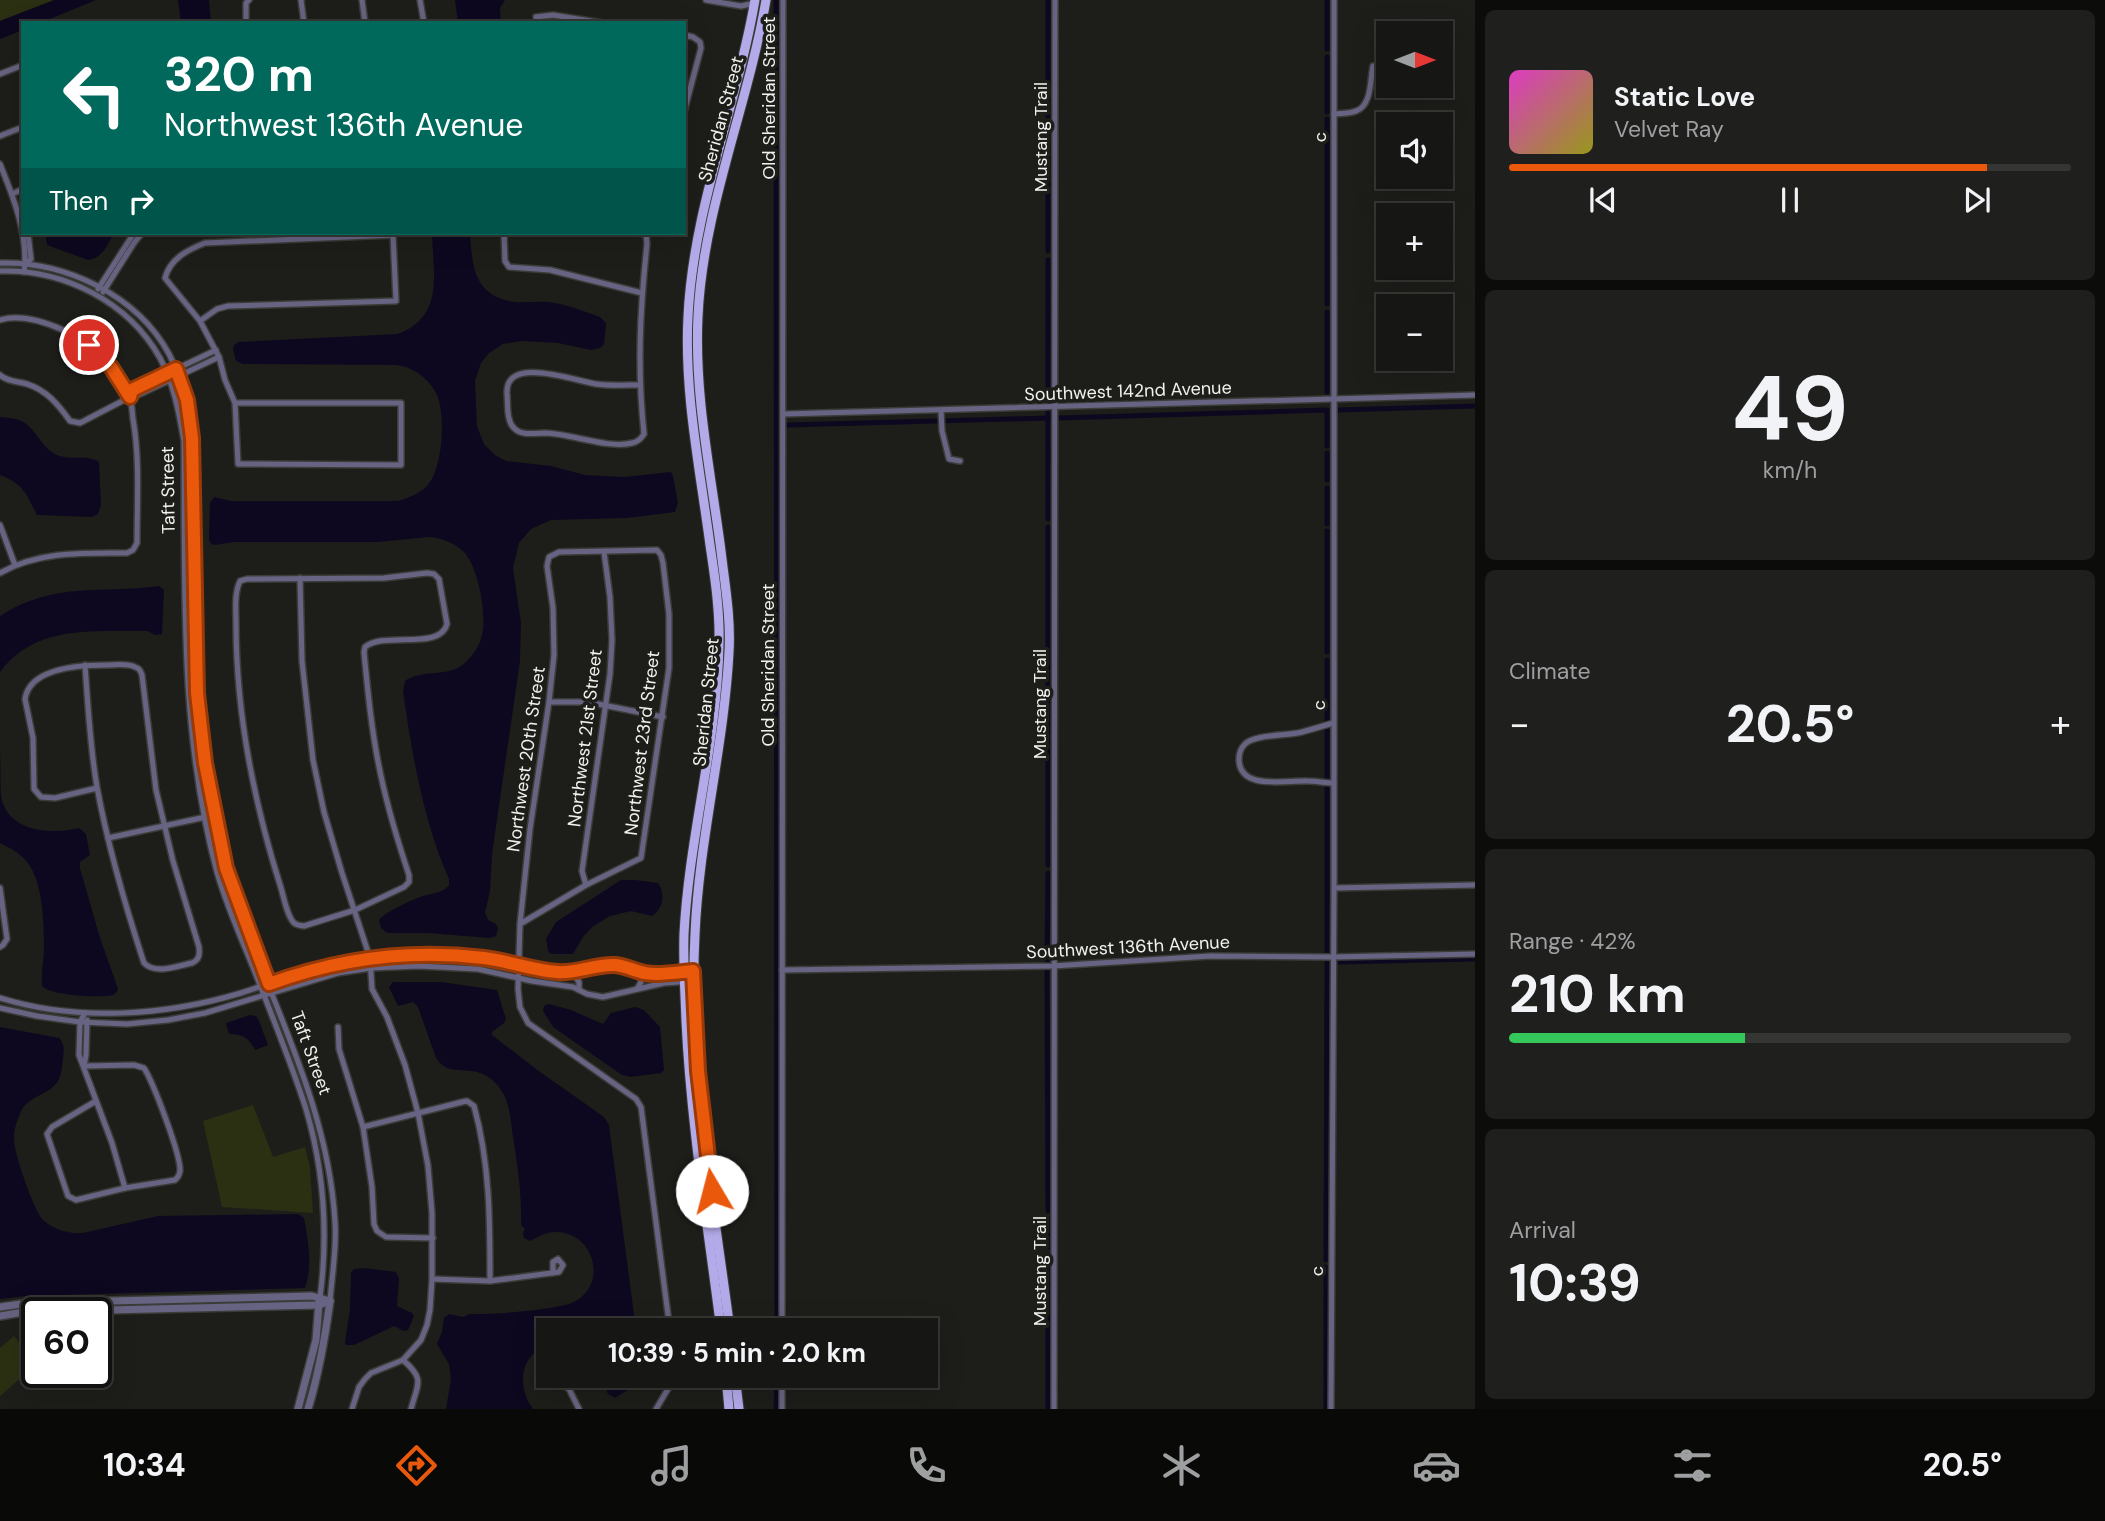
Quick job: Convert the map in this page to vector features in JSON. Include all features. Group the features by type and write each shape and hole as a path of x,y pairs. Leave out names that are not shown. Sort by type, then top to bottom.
{"main road":[{"name":"Sheridan Street","path":"689,971 684,932 687,897 716,697 719,632 718,597 691,412 687,363 688,315 696,242 743,60 753,1"},
{"name":"Sheridan Street","path":"719,1318 688,1072 689,971 698,886 725,699 729,632 701,413 697,365 698,316 706,244 752,68 766,2"},
{"name":"Sheridan Street","path":"689,982 703,1123 728,1318"},
{"path":"727,1388 729,1409"},
{"path":"736,1388 738,1409"}],"street":[{"path":"301,0 304,21"},
{"path":"362,0 365,21"},
{"path":"420,0 424,21"},
{"path":"706,0 741,6 753,1 766,2"},
{"name":"Old Sheridan Street","path":"782,1318 783,0"},
{"name":"Mustang Trail","path":"1054,1409 1055,0"},
{"name":"c","path":"1331,1409 1334,888 1328,783 1332,723 1334,0"},
{"path":"246,21 247,1"},
{"path":"536,17 553,15 586,21"},
{"path":"686,35 699,42 701,48 686,104"},
{"path":"0,74 21,66"},
{"path":"1334,114 1362,108 1366,102 1373,66 1376,66"},
{"path":"0,136 21,128"},
{"path":"0,163 21,229"},
{"path":"12,194 21,191"},
{"path":"14,203 21,214"},
{"path":"23,235 24,272"},
{"path":"25,264 31,259 28,235"},
{"path":"102,289 133,235"},
{"path":"97,296 140,235"},
{"path":"504,235 505,261 509,267 550,270 642,293"},
{"path":"639,385 598,384 549,374 519,373 507,387 509,418 513,428 521,433 557,434 600,443 631,444 641,439 644,434 639,385 639,333 647,244 644,235"},
{"path":"200,321 217,309 228,306 396,301 393,236 205,243 186,251 168,268 165,278 200,321 219,357 235,403 237,464 401,465 401,404 235,403"},
{"name":"Taft Street","path":"0,263 55,269 102,289 128,307 150,328 168,353 187,400 192,438 197,693 205,763 226,868 302,1068 321,1135 331,1184 335,1246 330,1301 325,1340 308,1409"},
{"name":"Taft Street","path":"0,271 57,277 76,284 129,320 160,358 178,405 184,442 188,697 196,767 217,873 293,1072 313,1137 321,1188 323,1272 316,1340 298,1409"},
{"path":"0,320 8,317 33,320 66,331 89,345 111,367 130,397 137,439 137,543 134,550 127,553 63,554 15,565 0,573"},
{"path":"177,372 216,350"},
{"path":"2,377 32,385 59,405 70,421 80,423 136,396 167,376 219,357"},
{"name":"Southwest 142nd Avenue","path":"783,414 1475,395"},
{"path":"941,410 942,431 949,459 960,461"},
{"path":"0,525 15,565"},
{"name":"Northwest 23rd Street","path":"586,885 640,858 669,668 669,614 661,555 656,550 604,552"},
{"name":"Northwest 20th Street","path":"519,965 520,924 530,829 554,655 553,608 547,566 549,557 559,552 604,552"},
{"name":"Northwest 21st Street","path":"586,885 582,871 606,706 612,640 604,552"},
{"path":"435,574 439,579 447,624 445,631 439,636 374,642 365,647 364,652 369,709 380,774 409,882 404,887 355,910 304,926 293,922 258,808 243,730 236,636 236,589 240,581 300,578 384,578 435,574"},
{"path":"300,578 302,661 313,760 324,812 370,958 372,989 387,1017 405,1065 418,1112 428,1166 433,1238 427,1325 421,1340 403,1360 371,1373 359,1387 352,1409"},
{"path":"85,665 97,788 123,901 144,963 149,968 158,969 197,961 200,953 156,790 142,675 138,668 130,665 85,665 55,670 37,681 25,694 33,738 34,789 41,797 55,799 97,788"},
{"path":"549,702 588,702 663,717"},
{"path":"1328,783 1264,781 1246,777 1239,768 1239,754 1245,744 1259,738 1303,732 1332,723"},
{"path":"108,838 215,815"},
{"path":"520,924 586,885"},
{"path":"1334,888 1475,885"},
{"path":"0,888 6,929 6,939 2,946"},
{"name":"Southwest 136th Avenue","path":"782,971 1053,966 1210,956 1475,954"},
{"path":"0,998 37,1007 85,1013 127,1013 190,1006 261,987 301,972 370,958 419,956 480,958 573,973 598,965 612,965 646,973 689,971"},
{"path":"519,965 520,1007 528,1023 636,1099 640,1107 668,1318"},
{"path":"0,1008 84,1022 127,1024 168,1020 205,1013 338,973 371,968 419,966 478,969 573,987 587,994 603,997 664,983 689,982"},
{"path":"637,989 642,971"},
{"path":"573,973 578,979 579,990"},
{"path":"85,1013 79,1055 125,1188"},
{"path":"338,1027 339,1049 363,1127 372,1186 374,1224 381,1235 386,1237 433,1238"},
{"path":"84,1066 134,1065 144,1068 165,1117 180,1170 178,1177 169,1182 71,1198 65,1192 47,1134 52,1127 96,1101"},
{"path":"293,1072 302,1068"},
{"path":"363,1127 467,1101 474,1106 486,1168 490,1221 490,1281"},
{"path":"313,1137 321,1135"},
{"path":"323,1223 335,1223"},
{"path":"432,1279 490,1281 552,1273"},
{"path":"112,1302 312,1296 319,1301"},
{"path":"112,1310 330,1301"},
{"path":"0,1307 21,1304"},
{"path":"0,1316 21,1312"},
{"path":"403,1360 415,1370 419,1381 411,1409"},
{"path":"568,1388 579,1409"},
{"path":"656,1409 668,1388"},
{"path":"782,1388 782,1409"}],"green space":[{"path":"0,0 54,0 0,21"},
{"path":"253,1105 273,1157 305,1147 310,1167 313,1213 222,1207 203,1121"},
{"path":"14,1336 21,1345 21,1378 0,1396 0,1348"}],"shaded area":[{"path":"54,0 96,0 45,21 21,21 21,31 0,39 0,21"},
{"path":"178,0 209,0 211,21 181,21"},
{"path":"455,0 505,0 500,8 501,21 458,21"},
{"path":"45,235 113,235 101,254 88,260 47,245"},
{"path":"432,235 470,235 474,268 483,287 491,294 515,302 561,304 600,317 606,323 604,344 600,348 591,350 558,343 521,341 503,344 489,353 481,363 475,381 477,426 484,444 495,455 506,461 551,466 585,475 624,477 671,472 678,503 675,512 627,518 551,520 531,529 519,543 513,568 521,623 520,661 485,912 488,920 498,928 496,936 490,938 387,933 381,928 379,920 400,906 441,891 449,885 420,786 403,691 405,681 412,677 459,667 478,646 483,626 482,603 469,559 452,544 429,537 378,542 234,542 215,545 209,540 210,503 214,497 231,501 398,501 427,486 437,467 440,454 441,412 435,391 418,373 396,365 243,364 236,361 233,350 234,345 239,342 397,334 423,317 433,292"},
{"path":"0,417 23,422 57,455 90,458 99,462 101,505 98,514 92,517 37,515 19,486 0,475"},
{"path":"159,586 164,590 162,634 155,635 147,631 87,632 48,638 14,656 0,672 0,616 20,605 58,593"},
{"path":"0,751 1,796 12,817 32,828 56,831 79,828 86,834 90,855 80,862 80,868 117,986 118,990 114,995 65,994 42,986 44,931 37,881 24,859 0,843"},
{"path":"621,880 658,883 663,896 656,913 652,916 631,911 610,916 592,927 573,954 551,954 546,939 556,922"},
{"path":"393,982 441,982 497,990 506,1019 492,1035 604,1117 609,1125 634,1318 536,1318 536,1352 526,1364 523,1382 533,1409 446,1409 451,1379 449,1364 437,1344 444,1318 449,1314 463,1317 469,1314 541,1309 576,1301 592,1282 592,1259 587,1248 568,1234 552,1232 530,1241 524,1238 517,1163 504,1095 494,1081 484,1074 451,1069 440,1064 418,1007 413,1002 398,1006 389,987"},
{"path":"549,1004 603,1024 611,1013 635,1007 644,1010 660,1027 664,1070 661,1073 631,1077 622,1075 553,1027 543,1011 544,1006"},
{"path":"250,1015 256,1016 259,1021 268,1045 255,1050 245,1038 229,1034 226,1023"},
{"path":"0,1027 59,1038 63,1045 59,1079 55,1085 23,1108 14,1134 21,1169 43,1220 57,1229 83,1233 158,1216 298,1214 304,1218 308,1244 309,1271 305,1288 0,1299"},
{"path":"364,1268 396,1272 399,1278 397,1306 414,1316 408,1330 394,1326 354,1345 346,1345 351,1272"},
{"path":"605,1388 631,1388 615,1398 608,1394"}],"waterway":[{"path":"776,0 777,1318"},
{"path":"1048,0 1048,86"},
{"path":"1327,0 1327,49"},
{"path":"1327,57 1327,112"},
{"path":"1048,94 1048,116"},
{"path":"1327,119 1327,304"},
{"path":"1048,123 1048,251"},
{"path":"1048,260 1048,403"},
{"path":"1327,312 1327,392"},
{"path":"1338,410 1475,406"},
{"path":"1059,418 1327,410 1327,446"},
{"path":"1048,411 1048,519"},
{"path":"788,425 1050,418"},
{"path":"1327,453 1327,480"},
{"path":"1327,488 1327,524"},
{"path":"1048,527 1048,865"},
{"path":"1327,531 1327,652"},
{"path":"1327,660 1327,953"},
{"path":"1047,962 1048,873"},
{"path":"1337,962 1475,959"},
{"path":"1326,1260 1327,963"},
{"path":"1047,968 1048,1211"},
{"path":"1048,1219 1048,1247"},
{"path":"1048,1255 1048,1409"},
{"path":"1326,1267 1326,1409"},
{"path":"776,1409 777,1388"}],"route":[{"path":"89,345 111,367 130,397 132,390 176,369 187,400 192,438 197,693 205,763 226,868 269,984 301,972 337,964 370,958 419,956 499,960 534,969 573,973 598,965 625,966 646,973 693,971 698,1071 712,1191"}]}
